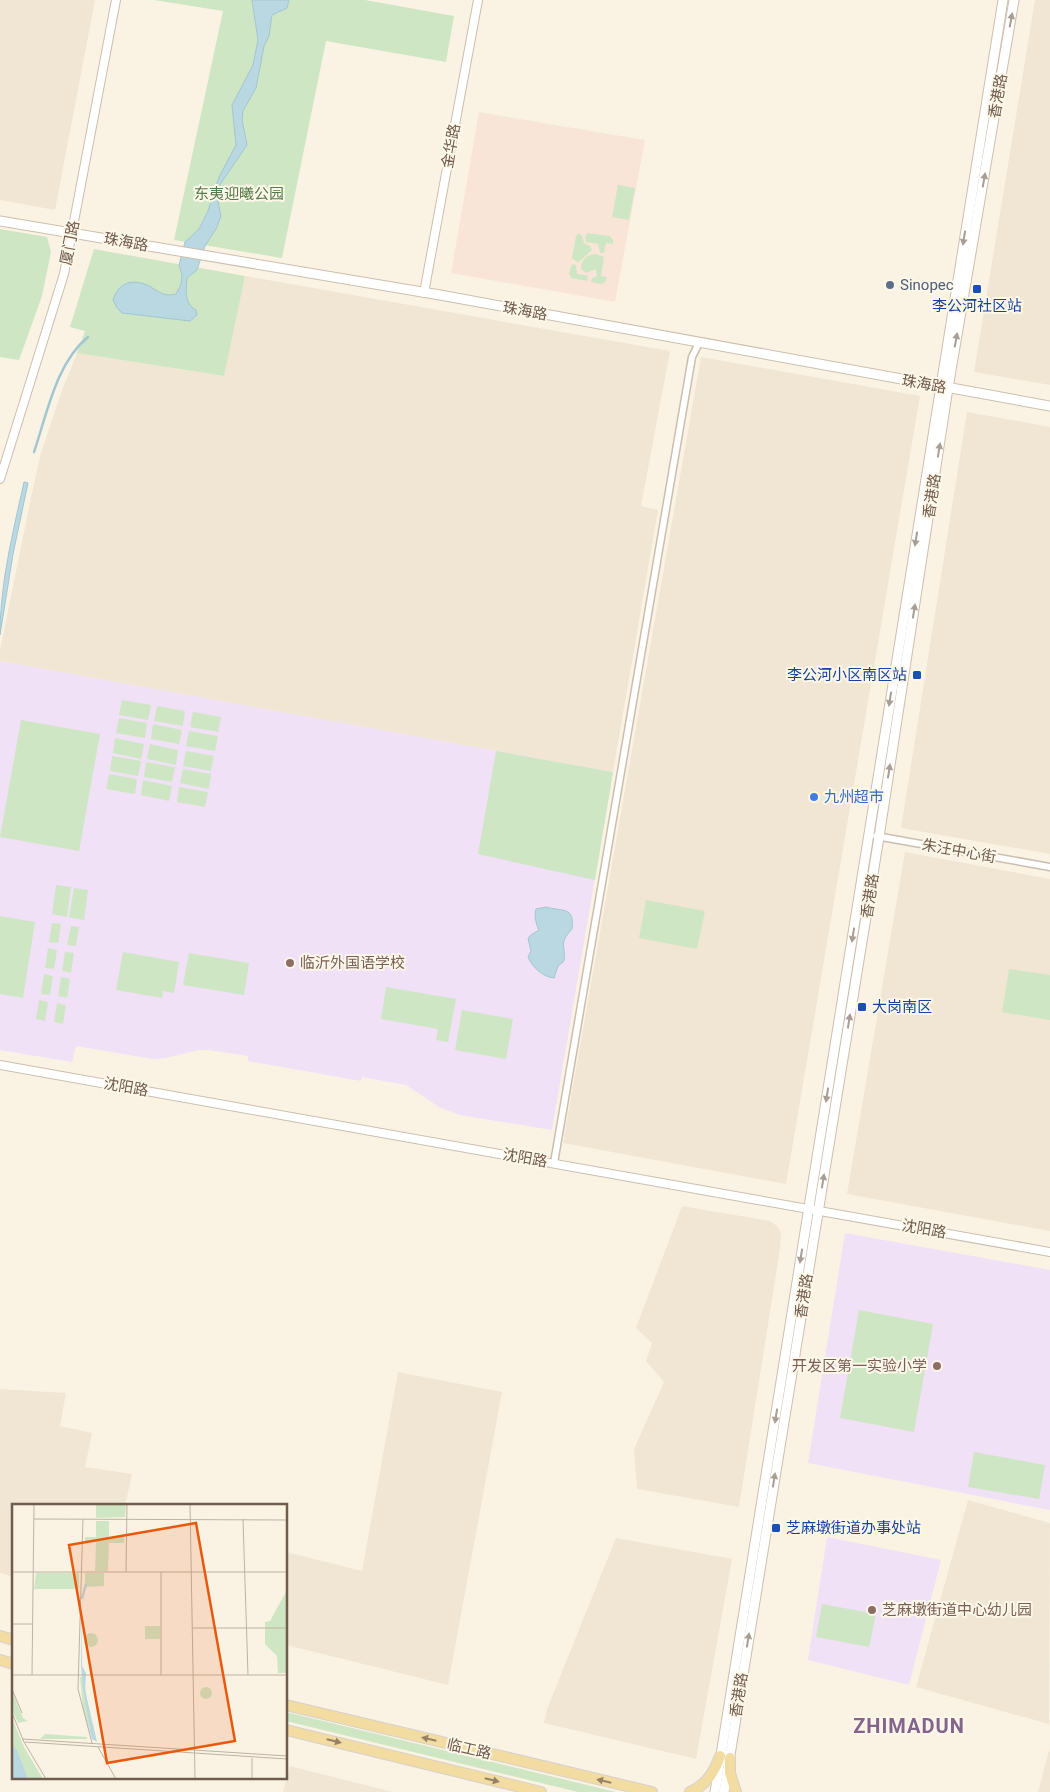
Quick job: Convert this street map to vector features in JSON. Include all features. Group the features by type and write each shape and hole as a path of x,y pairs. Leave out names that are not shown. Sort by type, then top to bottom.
{"main road":[{"name":"香港路","path":"714,1792 725,1757 818,1211 879,837 944,388 1003,0"},
{"name":"香港路","path":"724,1792 725,1757 809,1209 869,835 944,388 1014,0"},
{"name":"珠海路","path":"0,221 424,293 1050,406"},
{"name":"临工路","path":"288,1705 652,1792"},
{"name":"临工路","path":"288,1730 542,1792"},
{"path":"690,1792 708,1780 725,1757"},
{"path":"725,1757 736,1792"}],"street":[{"name":"厦门路","path":"0,479 64,274 116,0"},
{"name":"金华路","path":"424,293 478,0"},
{"path":"554,1163 692,357 699,343"},
{"name":"朱汪中心街","path":"869,835 1050,867"},
{"name":"沈阳路","path":"0,1065 1050,1252"}],"shaded area":[{"path":"0,0 95,0 55,210 0,200"},
{"path":"1035,0 1050,0 1050,385 974,372"},
{"path":"479,112 645,140 615,302 451,273"},
{"path":"245,276 670,351 641,506 658,510 613,772 0,661 0,650 41,453 61,393 77,353 223,376"},
{"path":"701,357 920,396 786,1184 563,1143"},
{"path":"967,412 1050,427 1050,854 901,828"},
{"name":"临沂外国语学校","path":"0,661 613,772 552,1130 460,1115 439,1107 406,1085 362,1077 361,1081 248,1061 248,1056 209,1050 198,1050 166,1058 153,1059 76,1046 72,1062 0,1050"},
{"path":"905,852 1050,879 1050,1231 847,1194"},
{"path":"682,1206 770,1221 777,1226 781,1233 739,1507 637,1489 634,1449 664,1382 646,1361 652,1343 636,1328"},
{"name":"开发区第一实验小学","path":"845,1233 1050,1270 1050,1510 808,1463"},
{"path":"398,1372 502,1392 448,1685 288,1645 288,1552 362,1571"},
{"path":"0,1389 66,1393 60,1426 92,1433 85,1467 132,1474 125,1504 12,1504 12,1576 0,1573"},
{"path":"968,1500 1050,1523 1049,1724 916,1687"},
{"name":"芝麻墩街道中心幼儿园","path":"827,1537 941,1560 909,1685 808,1660"},
{"path":"616,1538 732,1559 696,1759 544,1723 547,1709"},
{"path":"1050,1747 1050,1792 1038,1792"},
{"path":"290,1766 393,1792 283,1792 286,1780 288,1780"}],"green space":[{"name":"东夷迎曦公园","path":"154,0 365,0 454,16 446,62 326,41 282,258 174,240 223,11"},
{"path":"618,185 635,188 629,220 612,217"},
{"path":"0,229 47,237 51,252 42,296 19,360 0,357"},
{"path":"579,233 584,243 590,246 592,250 577,262 572,258 576,236"},
{"path":"587,233 610,236 613,244 606,243 604,253 600,253 598,244 586,242 585,236"},
{"path":"94,249 245,276 224,376 77,353 85,331 70,327"},
{"path":"596,254 604,257 601,276 607,277 605,282 601,284 591,282 592,278 597,276 596,269 586,273 581,269 585,258"},
{"path":"572,264 576,265 577,274 588,277 587,281 571,278 569,273"},
{"path":"122,700 151,705 148,720 119,715"},
{"path":"157,706 185,711 183,726 154,721"},
{"path":"193,712 221,717 218,732 190,727"},
{"path":"119,718 147,723 145,738 116,733"},
{"path":"21,720 100,734 79,851 0,837"},
{"path":"153,724 182,730 179,744 151,739"},
{"path":"189,731 218,736 215,751 186,746"},
{"path":"115,738 144,744 141,759 113,753"},
{"path":"150,744 178,750 176,765 147,759"},
{"path":"186,751 214,756 211,771 183,766"},
{"path":"496,751 613,772 595,880 478,854"},
{"path":"112,756 141,761 138,776 110,771"},
{"path":"146,762 175,767 172,782 144,777"},
{"path":"183,769 211,774 209,789 180,783"},
{"path":"109,774 137,779 135,794 106,789"},
{"path":"143,780 172,786 169,801 141,795"},
{"path":"179,787 208,792 205,807 177,802"},
{"path":"56,885 71,887 67,917 52,914"},
{"path":"74,888 88,890 84,920 69,917"},
{"path":"646,900 705,911 697,949 639,938"},
{"path":"0,916 35,922 23,998 0,994"},
{"path":"52,923 61,924 58,943 49,942"},
{"path":"71,926 79,927 76,946 67,945"},
{"path":"48,948 57,950 54,969 45,968"},
{"path":"65,952 74,953 71,973 62,971"},
{"path":"123,952 179,962 174,993 163,991 162,998 116,990"},
{"path":"189,953 249,963 244,995 183,985"},
{"path":"1009,969 1050,975 1050,1020 1002,1012"},
{"path":"44,974 53,976 50,995 41,994"},
{"path":"61,977 70,979 67,998 58,996"},
{"path":"386,987 456,999 448,1042 436,1040 438,1029 381,1019"},
{"path":"39,1000 48,1002 45,1021 36,1019"},
{"path":"57,1003 66,1005 63,1024 54,1022"},
{"path":"462,1010 513,1019 506,1059 455,1050"},
{"path":"859,1310 933,1324 914,1432 840,1418"},
{"path":"974,1452 1045,1465 1039,1499 968,1487"},
{"path":"822,1604 876,1614 869,1647 816,1637"},
{"path":"288,1712 616,1792 578,1792 288,1721"}],"water":[{"path":"252,0 289,0 287,8 272,15 269,36 264,46 256,88 243,111 242,120 247,145 217,189 221,216 216,229 205,246 197,270 187,278 186,292 189,304 196,310 197,315 190,321 122,313 113,300 121,286 130,282 141,283 169,295 176,294 181,285 182,275 179,265 185,242 199,229 208,211 219,177 236,145 232,105 253,65 258,40"},
{"path":"24,482 28,483 13,554 0,635 5,577"},
{"path":"546,907 566,911 571,916 572,921 572,929 564,941 564,961 558,966 554,978 538,971 528,957 531,951 528,938 539,930 535,914 536,909"}],"waterway":[{"path":"34,452 60,375 77,348 88,337"}],"place":[{"name":"Sinopec","path":"890,285"},
{"name":"李公河社区站","path":"977,289"},
{"name":"李公河小区南区站","path":"917,675"},
{"name":"九州超市","path":"814,797"},
{"name":"临沂外国语学校","path":"290,963"},
{"name":"大岗南区","path":"862,1007"},
{"name":"开发区第一实验小学","path":"937,1366"},
{"name":"芝麻墩街道办事处站","path":"776,1528"},
{"name":"芝麻墩街道中心幼儿园","path":"872,1610"}],"district":[{"name":"ZHIMADUN","path":"909,1726"}]}
